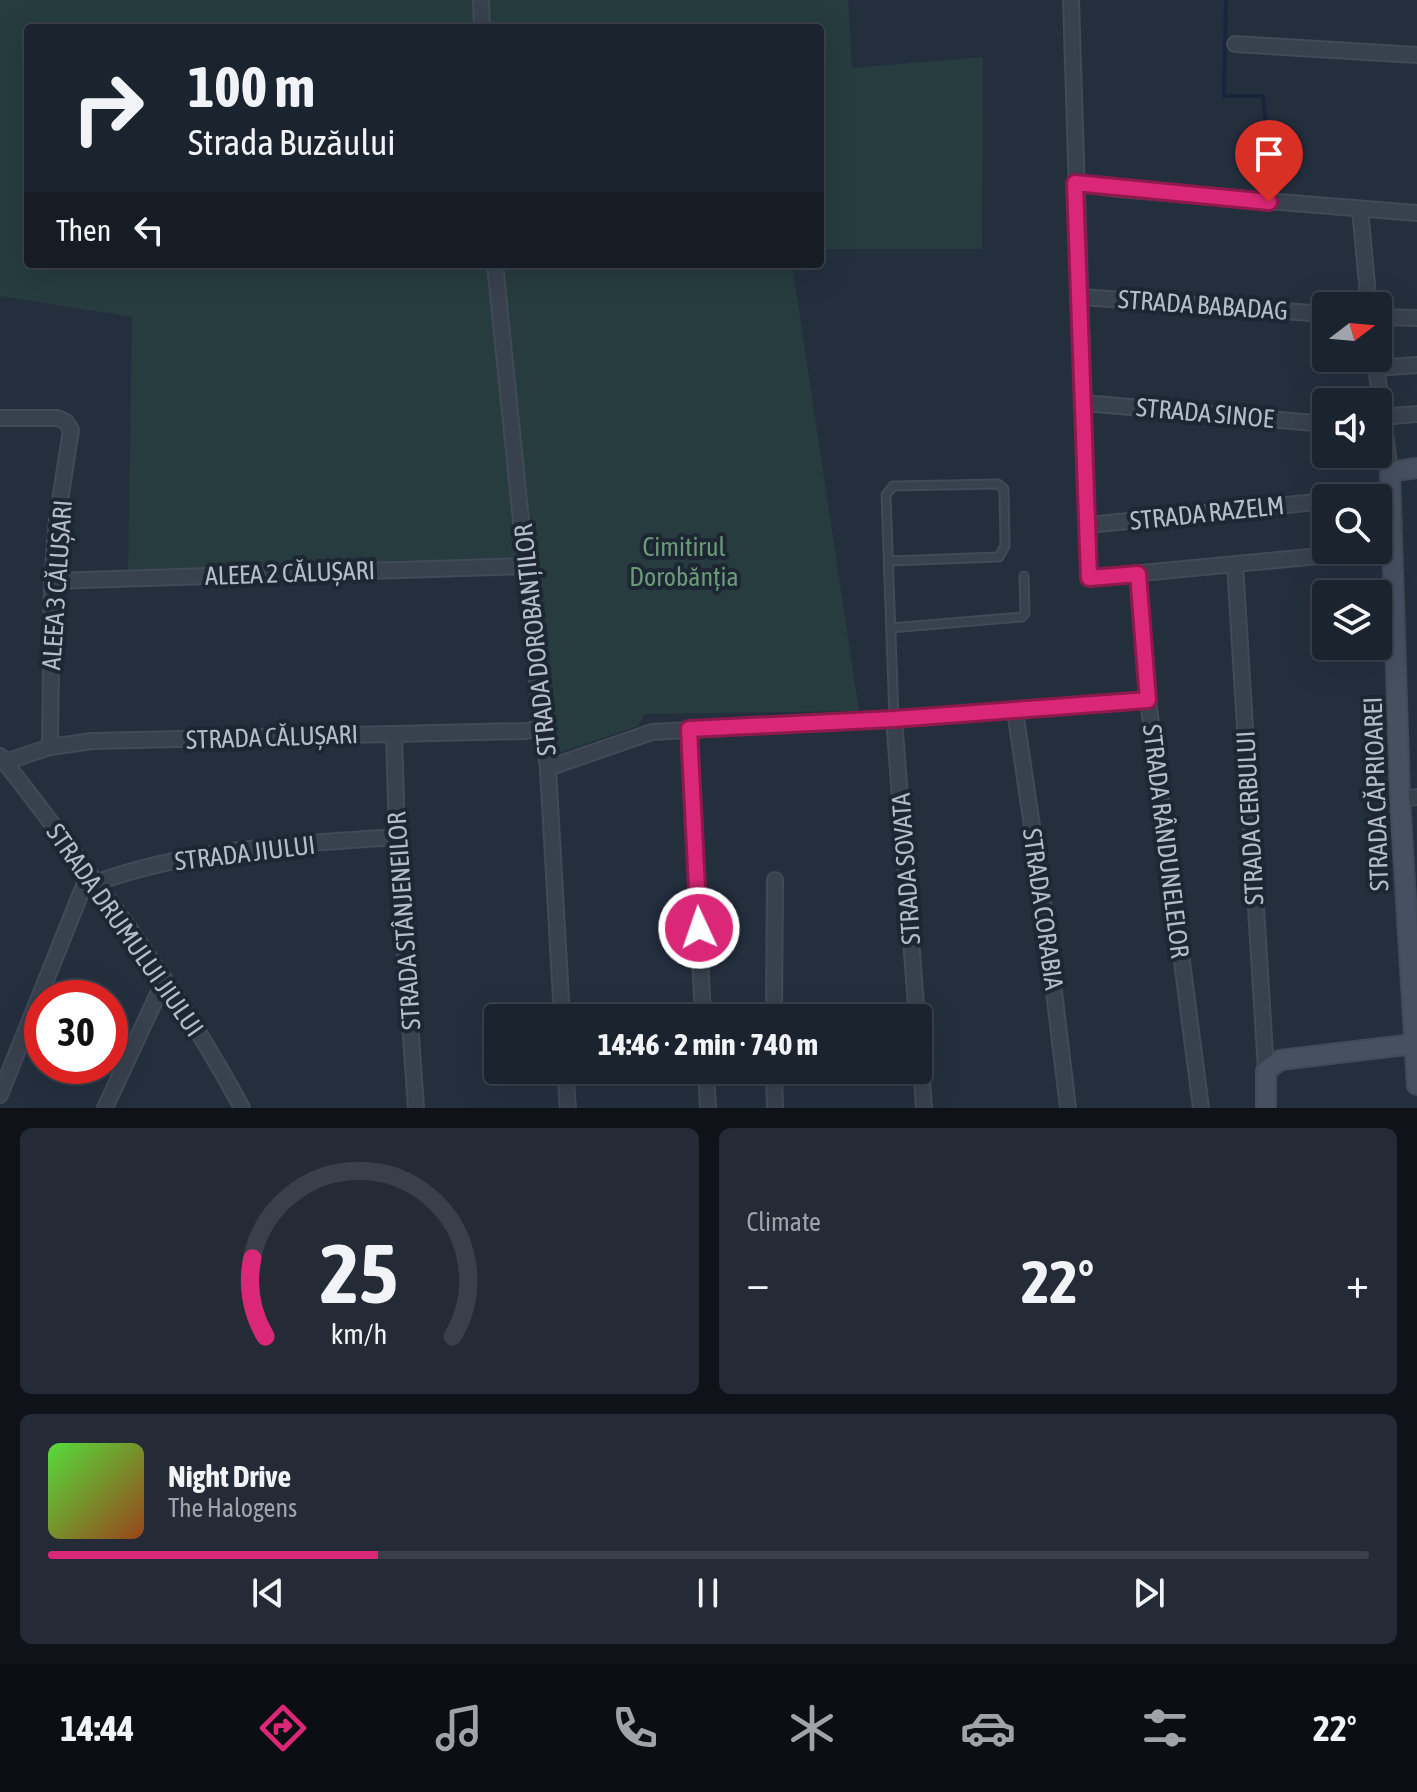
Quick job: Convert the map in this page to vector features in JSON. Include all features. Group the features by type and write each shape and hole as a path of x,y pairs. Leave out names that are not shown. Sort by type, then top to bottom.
{"street":[{"path":"481,0 482,24"},
{"path":"1071,0 1089,578 1393,549"},
{"path":"1235,44 1417,55"},
{"path":"1075,183 1417,213"},
{"path":"1360,209 1368,292"},
{"name":"STRADA DOROBANȚILOR","path":"495,268 548,768 561,1004"},
{"name":"STRADA BABADAG","path":"1080,297 1312,313"},
{"path":"1392,317 1417,318"},
{"path":"1392,364 1417,365"},
{"name":"STRADA SINOE","path":"1084,403 1312,423"},
{"path":"1392,422 1417,414"},
{"name":"ALEEA 3 CĂLUȘARI","path":"0,418 58,418 68,425 71,436 57,520 52,581 50,747"},
{"name":"STRADA CĂPRIOAREI","path":"1389,468 1391,484"},
{"path":"1390,472 1417,468"},
{"name":"STRADA RAZELM","path":"1088,525 1312,502"},
{"name":"STRADA CĂPRIOAREI","path":"1392,522 1409,798 1417,1085"},
{"name":"STRADA CERBULUI","path":"1235,564 1266,1071"},
{"name":"ALEEA 2 CĂLUȘARI","path":"52,581 527,566"},
{"name":"STRADA RÂNDUNELELOR","path":"1138,574 1148,700 1201,1108"},
{"path":"548,768 652,732 894,719 1148,700"},
{"name":"STRADA CORABIA","path":"1015,711 1043,900 1068,1108"},
{"name":"STRADA SOVATA","path":"894,719 916,1004"},
{"name":"STRADA CĂLUȘARI","path":"2,759 92,741 526,731 542,728"},
{"path":"689,729 702,1004"},
{"name":"STRADA STÂNJENEILOR","path":"394,734 397,837 416,1108"},
{"name":"STRADA DRUMULUI JIULUI","path":"2,759 92,878 164,981 223,1072 242,1108"},
{"name":"STRADA JIULUI","path":"92,878 205,853 397,837"},
{"path":"0,1095 92,878"},
{"path":"774,1004 775,880"},
{"path":"105,1108 164,981"},
{"path":"1266,1108 1266,1071 1280,1060 1414,1044"},
{"path":"566,1084 568,1108"},
{"path":"707,1084 708,1108"},
{"path":"774,1084 775,1108"},
{"path":"922,1084 924,1108"}],"lane":[{"path":"889,561 999,557 1005,546 1004,489 998,484 889,488 886,495 894,719"},
{"path":"891,628 1022,617 1025,613 1024,576"}],"green space":[{"path":"0,0 848,0 852,68 983,57 982,249 824,249 824,24 24,24 24,268 498,268 516,558 128,572 132,317 0,296"},
{"name":"Cimitirul Dorobănția","path":"499,268 793,268 859,711 644,714 638,726 553,755"}],"waterway":[{"path":"1226,0 1224,96 1263,96 1273,185"}],"route":[{"path":"699,928 689,729 894,719 1148,700 1138,574 1089,578 1075,183 1269,202"}]}
